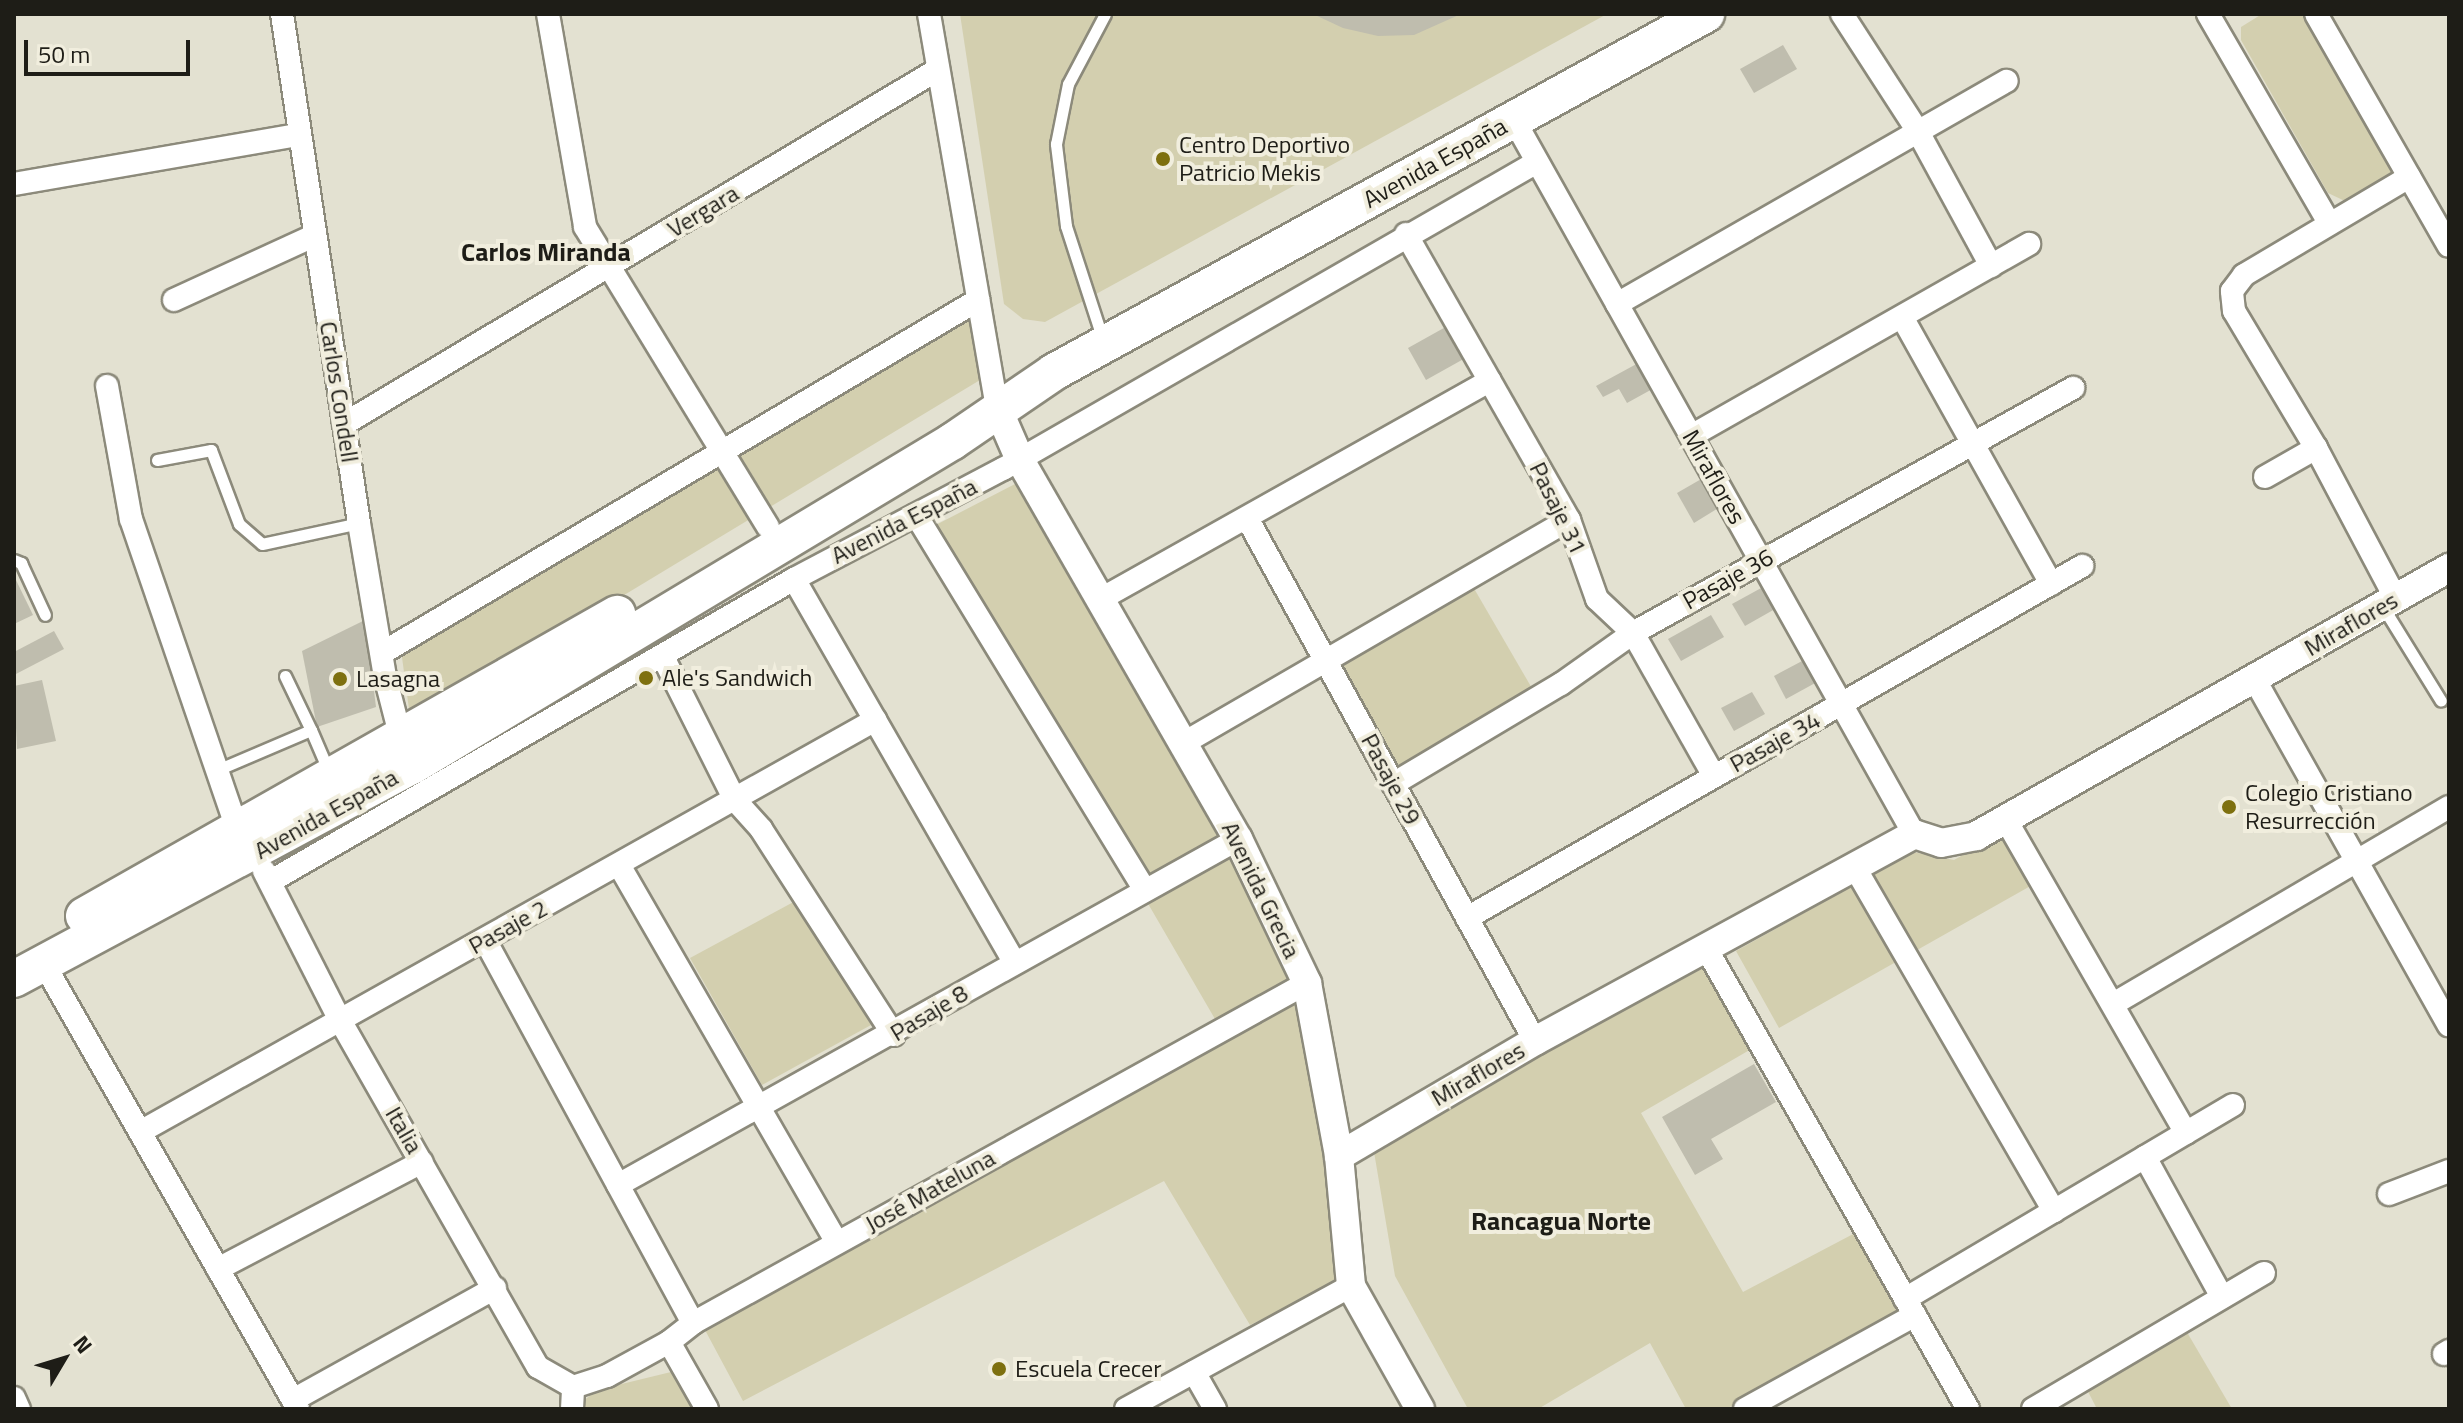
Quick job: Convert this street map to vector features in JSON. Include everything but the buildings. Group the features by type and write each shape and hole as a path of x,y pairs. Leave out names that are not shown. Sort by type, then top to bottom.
{"main road":[{"name":"Avenida España","path":"255,856 332,779 406,752 953,441 997,407 1104,344 1706,14"},
{"name":"Avenida España","path":"24,965 255,856 406,752 768,527 950,422 997,407"}],"street":[{"name":"Carlos Condell","path":"282,14 359,523 382,653 406,752"},
{"path":"548,14 580,209 607,270 768,527"},
{"path":"929,14 997,407"},
{"path":"1842,14 1917,130 1991,266"},
{"path":"2208,14 2329,223"},
{"path":"2316,14 2449,246"},
{"name":"Vergara","path":"344,424 607,270 937,70"},
{"path":"1617,304 2007,81"},
{"name":"Miraflores","path":"1514,120 1914,834"},
{"path":"14,184 299,135"},
{"name":"Avenida España","path":"255,856 663,657 794,579 1020,460 1406,234 1537,162"},
{"path":"2389,603 2316,448 2234,311 2232,291 2244,275 2409,177"},
{"name":"Pasaje 31","path":"1406,234 1569,520 1597,599 1633,633 1714,776"},
{"path":"174,300 315,235"},
{"path":"1691,436 2029,244"},
{"path":"382,653 978,300"},
{"path":"1902,317 2051,584"},
{"path":"1099,600 1490,381"},
{"name":"Italia","path":"107,386 131,519 217,770 255,856 341,1022 538,1367 572,1398"},
{"name":"Pasaje 36","path":"1393,784 1561,684 1633,633 2073,388"},
{"name":"Avenida Grecia","path":"997,407 1020,460 1238,839 1307,983 1339,1156 1351,1286 1420,1409"},
{"path":"2265,477 2316,448"},
{"path":"916,515 1145,890"},
{"name":"Pasaje 29","path":"1247,518 1535,1041"},
{"path":"1182,744 1569,520"},
{"name":"Pasaje 34","path":"1467,918 2082,566"},
{"name":"Miraflores","path":"1339,1156 1535,1041 1914,834 1953,844 2006,820 2449,568"},
{"path":"794,579 1014,962"},
{"path":"663,657 735,800 761,829 894,1035"},
{"path":"2255,680 2449,1025"},
{"name":"Pasaje 2","path":"140,1132 875,720"},
{"path":"2115,1003 2354,859 2449,807"},
{"path":"2006,820 2115,1003 2186,1133"},
{"name":"Pasaje 8","path":"618,1185 894,1035 1014,962 1238,839"},
{"path":"619,865 762,1106 837,1242"},
{"path":"1854,866 2054,1211"},
{"path":"485,940 693,1323"},
{"path":"1706,948 1968,1409"},
{"path":"24,965 140,1132 296,1404 495,1288"},
{"name":"José Mateluna","path":"572,1398 669,1342 693,1323 1307,983"},
{"path":"1745,1409 1910,1307 2054,1211 2233,1105"},
{"path":"2145,1157 2222,1297"},
{"path":"218,1269 422,1162"},
{"path":"2389,1194 2449,1171"},
{"path":"2033,1409 2264,1273"},
{"path":"1126,1409 1351,1286"},
{"path":"669,1342 707,1409"},
{"path":"1194,1372 1215,1409"},
{"path":"14,1398 19,1409"}],"lane":[{"path":"1104,344 1066,226 1056,144 1068,84 1105,14"},
{"path":"157,460 211,450 239,524 262,544 359,523"},
{"path":"14,560 21,563 45,615"},
{"path":"2389,603 2441,701"},
{"path":"285,676 332,779"},
{"path":"217,770 311,730"}],"shaded area":[{"name":"Centro Deportivo Patricio Mekis","path":"960,14 1607,14 1045,322 1023,319 1004,304"},
{"path":"2262,14 2307,14 2392,169 2389,177 2347,202 2328,193 2241,40 2241,27"},
{"path":"971,298 980,380 411,724 399,635"},
{"path":"1015,484 1237,856 1297,981 1334,1156 1343,1280 1250,1325 1164,1181 743,1401 705,1330 1226,1038 930,528"},
{"path":"1472,585 1537,697 1398,777 1334,662"},
{"path":"2004,832 2034,884 1779,1028 1736,951 1913,852 1954,860"},
{"path":"799,899 871,1025 762,1085 690,958"},
{"path":"1703,960 1753,1048 1641,1113 1743,1292 1857,1232 1903,1312 1726,1409 1686,1409 1650,1343 1538,1409 1468,1409 1395,1276 1373,1146"},
{"path":"2181,1322 2232,1409 2097,1409 2082,1380"},
{"path":"671,1372 696,1409 573,1409 597,1390"}],"place":[{"name":"Centro Deportivo Patricio Mekis","path":"1163,159"},
{"name":"Ale's Sandwich","path":"646,678"},
{"name":"Lasagna","path":"340,679"},
{"name":"Colegio Cristiano Resurrección","path":"2229,807"},
{"name":"Escuela Crecer","path":"999,1369"}],"district":[{"name":"Carlos Miranda","path":"546,252"},
{"name":"Rancagua Norte","path":"1561,1221"}]}
